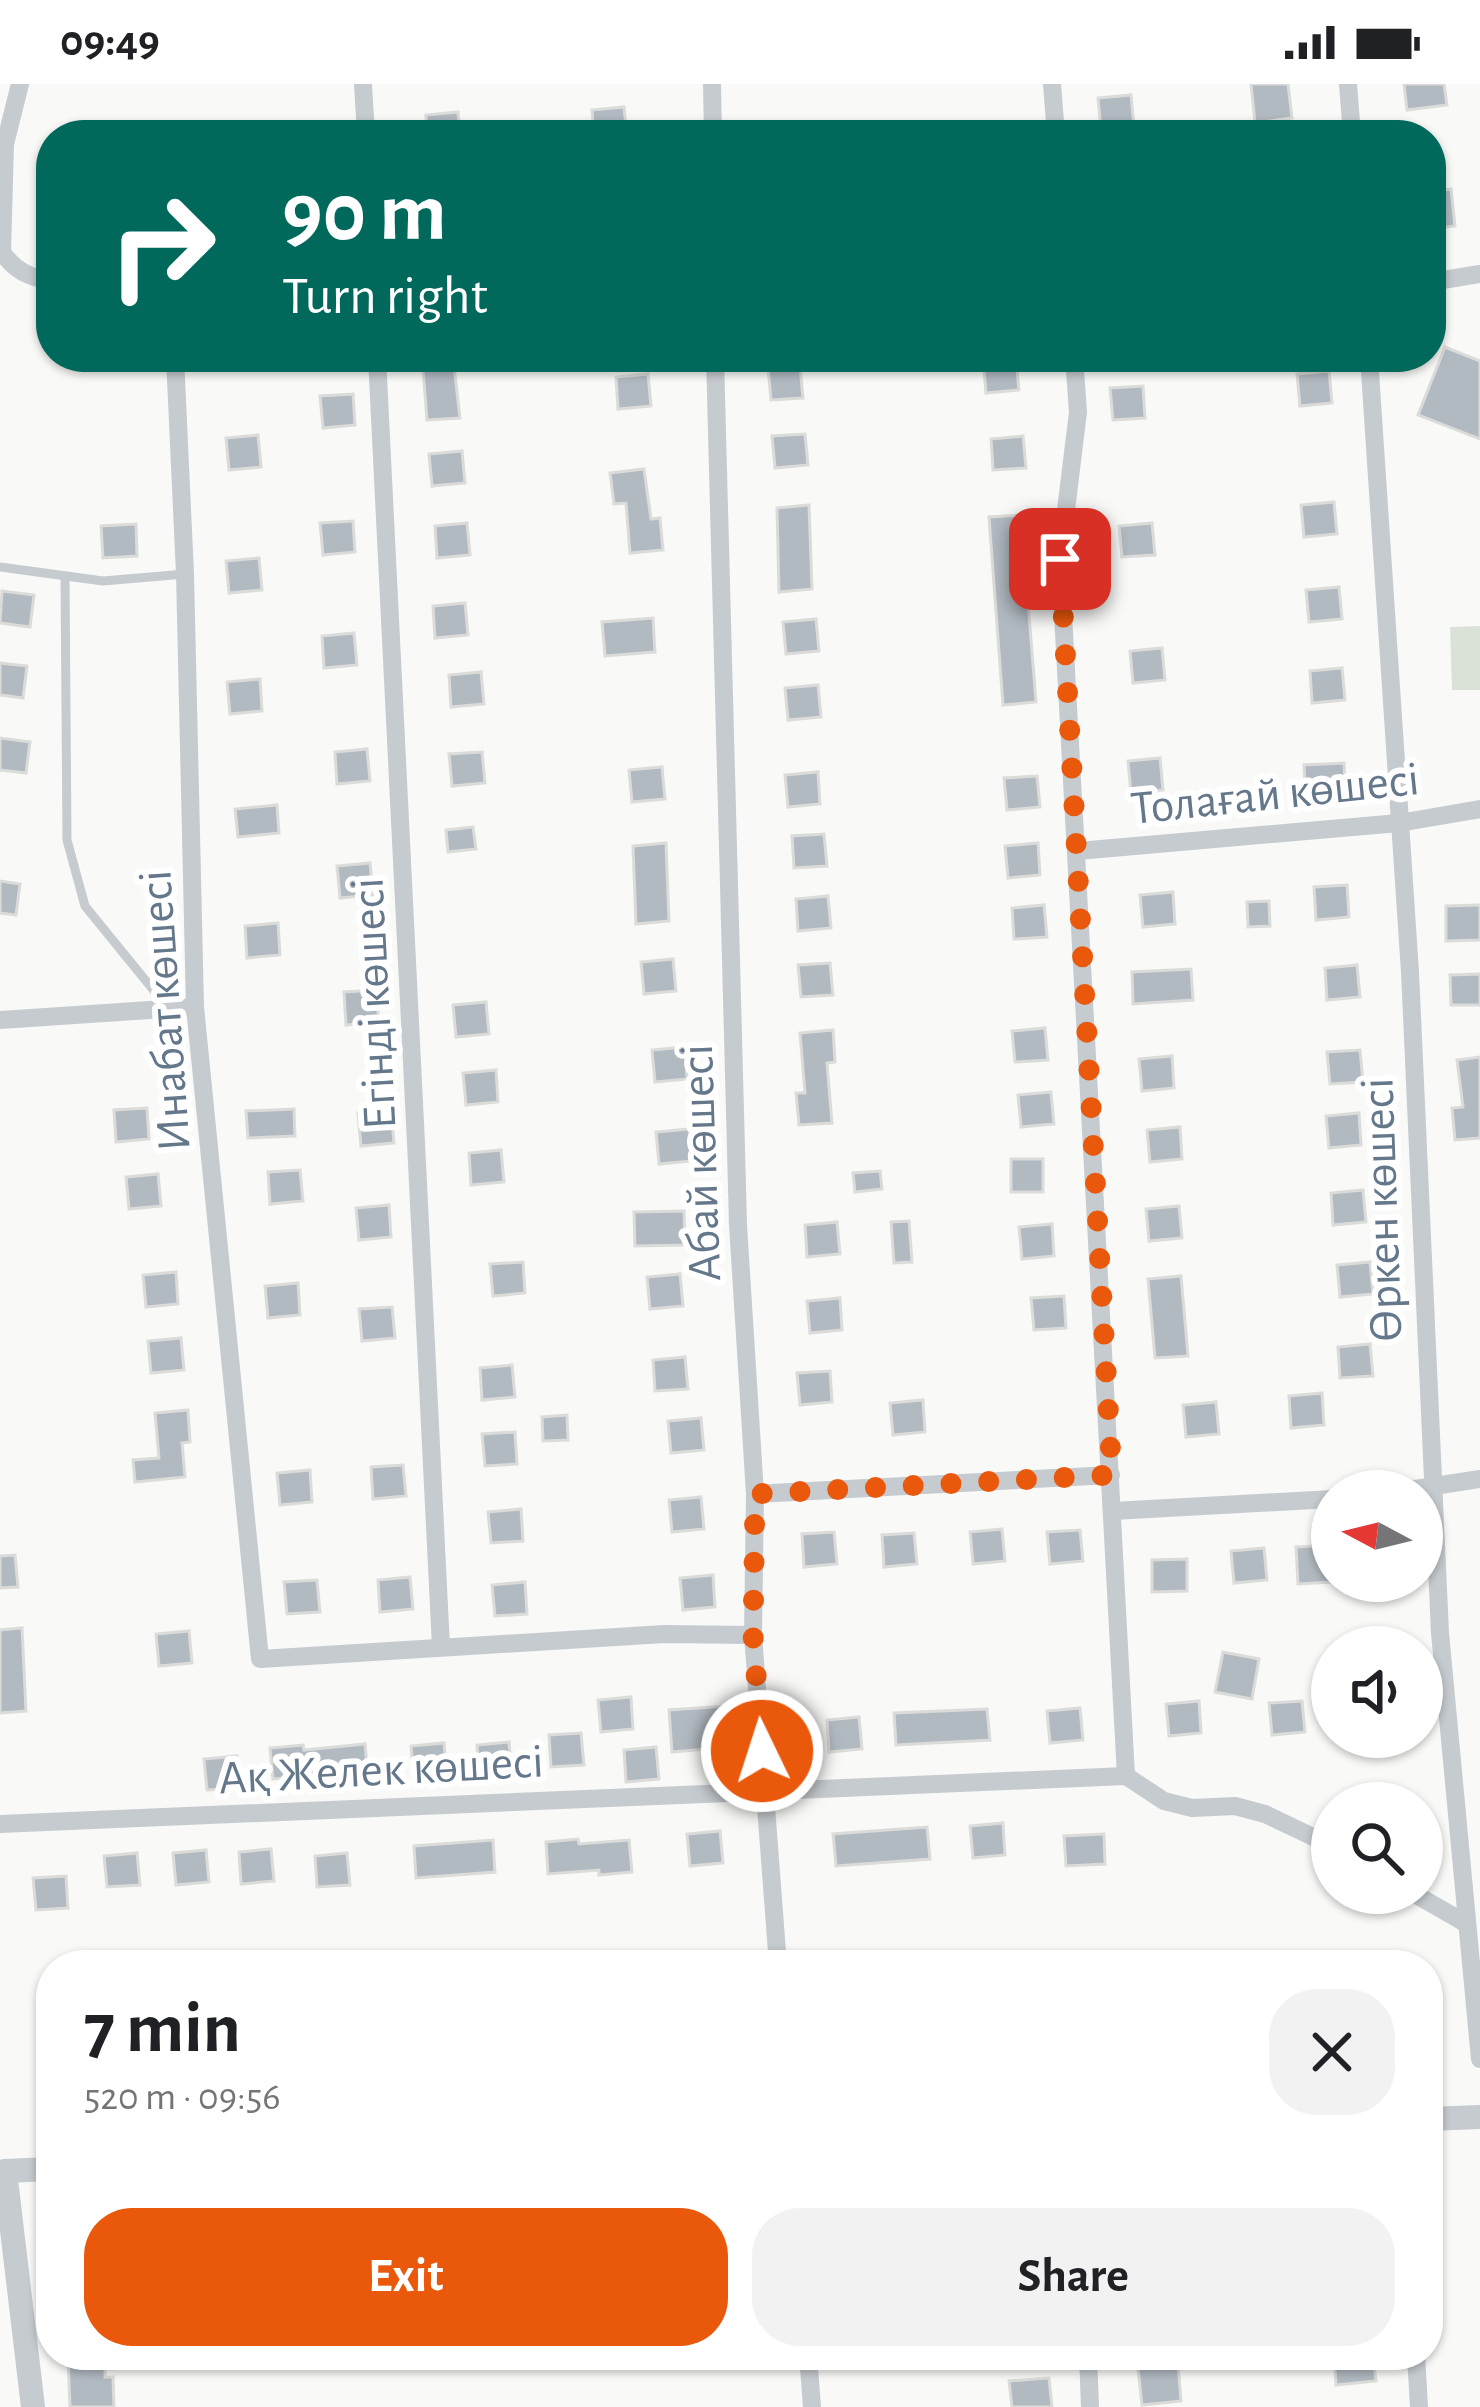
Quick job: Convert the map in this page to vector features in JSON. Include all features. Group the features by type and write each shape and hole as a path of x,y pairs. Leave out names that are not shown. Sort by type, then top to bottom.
{"street":[{"path":"20,84 4,144 2,252 11,266 36,278"},
{"path":"363,84 365,120"},
{"path":"712,84 713,120"},
{"path":"1052,84 1055,120"},
{"path":"1348,84 1351,120"},
{"path":"1446,280 1480,274"},
{"name":"Инабат көшесі","path":"176,372 195,1006 260,1659 441,1647"},
{"name":"Егінді көшесі","path":"378,372 441,1647"},
{"name":"Абай көшесі","path":"715,372 738,1202 755,1494 753,1635 777,1950"},
{"path":"1075,372 1078,412 1060,559 1126,1776 1164,1801 1265,1814 1311,1836"},
{"name":"Өркен көшесі","path":"1370,372 1411,995 1430,1470"},
{"name":"Толағай көшесі","path":"1078,851 1399,823 1480,809"},
{"path":"0,1020 195,1006"},
{"path":"755,1494 1112,1475"},
{"path":"1443,1486 1480,1479"},
{"path":"1113,1511 1311,1500"},
{"name":"Өркен көшесі","path":"1438,1602 1480,2059"},
{"path":"441,1647 664,1634 753,1635"},
{"name":"Ақ Желек көшесі","path":"0,1824 1126,1776"},
{"path":"1443,1910 1467,1924"},
{"path":"1443,2118 1480,2117"},
{"path":"33,2407 3,2171 36,2170"},
{"path":"809,2370 812,2407"},
{"path":"1089,2370 1090,2407"},
{"path":"1418,2370 1419,2407"}],"lane":[{"path":"0,567 103,581 185,574"},
{"path":"65,576 67,840 85,906 168,1009"}],"shaded area":[{"path":"1480,626 1480,690 1452,690 1450,627"}],"building":[{"path":"1251,84 1288,84 1292,118 1255,120"},
{"path":"1404,84 1444,84 1447,105 1407,110"},
{"path":"1131,95 1133,120 1100,120 1098,98"},
{"path":"624,107 625,120 593,120 592,110"},
{"path":"458,112 459,120 426,120 426,115"},
{"path":"1451,189 1455,226 1446,227 1446,190"},
{"path":"1446,347 1480,361 1480,439 1418,415 1435,372 1446,372"},
{"path":"423,372 455,372 460,418 427,420"},
{"path":"768,372 801,372 803,398 771,400"},
{"path":"984,372 1017,372 1019,390 986,393"},
{"path":"1329,372 1332,403 1300,406 1297,374"},
{"path":"648,374 651,406 618,409 616,377"},
{"path":"1143,386 1145,418 1113,420 1110,388"},
{"path":"353,394 355,425 323,428 320,396"},
{"path":"805,434 808,465 775,468 772,436"},
{"path":"258,435 261,467 229,470 226,438"},
{"path":"1023,436 1026,468 993,470 991,439"},
{"path":"462,451 465,483 432,486 429,454"},
{"path":"644,469 651,519 660,518 663,550 630,553 626,503 614,504 610,473"},
{"path":"1334,502 1337,534 1304,537 1301,505"},
{"path":"809,505 812,589 779,592 777,508"},
{"path":"1021,515 1036,702 1003,705 989,517"},
{"path":"353,521 355,552 323,555 320,523"},
{"path":"467,523 470,555 437,558 435,526"},
{"path":"1152,523 1155,555 1122,557 1119,526"},
{"path":"136,524 137,556 103,558 101,526"},
{"path":"259,558 262,590 229,593 226,561"},
{"path":"1339,587 1342,619 1309,622 1306,590"},
{"path":"2,591 34,595 30,627 0,623"},
{"path":"465,603 468,635 435,638 433,606"},
{"path":"653,618 655,652 605,656 602,622"},
{"path":"816,619 819,651 786,654 783,622"},
{"path":"354,633 357,665 324,668 322,636"},
{"path":"1162,648 1165,680 1133,683 1130,651"},
{"path":"0,663 27,666 23,698 0,695"},
{"path":"1342,668 1345,700 1312,703 1310,671"},
{"path":"481,672 484,704 451,707 449,675"},
{"path":"260,679 262,711 230,714 227,682"},
{"path":"818,685 821,717 788,720 785,688"},
{"path":"0,738 30,742 26,773 0,770"},
{"path":"367,749 370,781 337,784 335,752"},
{"path":"482,752 485,783 452,786 449,754"},
{"path":"1160,758 1163,790 1131,793 1128,761"},
{"path":"1344,763 1345,783 1305,785 1304,765"},
{"path":"662,767 665,799 632,802 629,770"},
{"path":"818,772 820,804 788,807 785,775"},
{"path":"1037,776 1040,807 1007,810 1004,778"},
{"path":"277,805 279,833 238,837 235,809"},
{"path":"473,827 476,849 448,852 446,830"},
{"path":"824,834 827,866 794,868 792,836"},
{"path":"666,843 669,921 636,924 633,846"},
{"path":"1038,843 1040,875 1008,878 1005,846"},
{"path":"370,863 373,895 340,898 337,866"},
{"path":"0,881 20,884 16,915 0,913"},
{"path":"1347,885 1349,917 1316,920 1314,887"},
{"path":"1173,892 1175,924 1143,927 1140,895"},
{"path":"828,896 831,928 798,931 796,899"},
{"path":"1269,901 1270,926 1248,927 1247,902"},
{"path":"1044,905 1047,937 1014,939 1012,908"},
{"path":"1480,905 1480,940 1446,941 1446,906"},
{"path":"278,923 280,955 247,958 245,926"},
{"path":"673,959 676,991 644,994 641,962"},
{"path":"830,963 833,995 801,997 798,965"},
{"path":"1357,965 1360,997 1327,1000 1325,968"},
{"path":"1191,969 1193,1000 1133,1004 1132,972"},
{"path":"1480,974 1480,1005 1451,1005 1450,975"},
{"path":"376,990 379,1022 346,1025 344,992"},
{"path":"486,1002 489,1034 456,1037 453,1005"},
{"path":"1045,1028 1048,1060 1015,1062 1012,1031"},
{"path":"833,1030 835,1062 827,1063 832,1123 799,1125 796,1093 805,1093 800,1033"},
{"path":"685,1047 687,1079 655,1082 652,1050"},
{"path":"1360,1050 1363,1082 1330,1084 1327,1052"},
{"path":"1172,1056 1174,1088 1142,1091 1139,1059"},
{"path":"1480,1057 1480,1138 1455,1140 1452,1108 1463,1107 1457,1060"},
{"path":"496,1070 498,1102 466,1105 463,1073"},
{"path":"1051,1092 1054,1124 1021,1127 1018,1095"},
{"path":"147,1108 149,1139 116,1142 114,1110"},
{"path":"294,1109 295,1136 248,1138 246,1111"},
{"path":"391,1111 394,1143 361,1146 358,1113"},
{"path":"1359,1113 1361,1145 1329,1148 1326,1116"},
{"path":"1180,1127 1182,1159 1150,1162 1147,1130"},
{"path":"689,1129 691,1161 659,1164 656,1132"},
{"path":"501,1150 504,1182 471,1185 469,1153"},
{"path":"1011,1159 1043,1159 1043,1192 1011,1192"},
{"path":"300,1170 303,1201 270,1204 268,1172"},
{"path":"880,1171 882,1189 855,1192 853,1173"},
{"path":"158,1174 161,1206 129,1209 126,1177"},
{"path":"1363,1190 1366,1222 1333,1225 1331,1193"},
{"path":"389,1205 391,1237 359,1240 356,1208"},
{"path":"1179,1206 1182,1238 1149,1241 1146,1209"},
{"path":"684,1211 685,1245 635,1246 634,1212"},
{"path":"909,1221 912,1262 894,1263 891,1222"},
{"path":"837,1222 840,1254 807,1257 805,1225"},
{"path":"1052,1224 1054,1256 1022,1259 1019,1227"},
{"path":"523,1262 525,1293 493,1296 490,1264"},
{"path":"1370,1262 1373,1294 1340,1297 1337,1265"},
{"path":"176,1272 178,1304 146,1307 143,1275"},
{"path":"680,1274 683,1306 650,1309 647,1277"},
{"path":"1181,1276 1188,1356 1155,1358 1148,1279"},
{"path":"298,1283 300,1315 268,1318 265,1286"},
{"path":"1064,1296 1066,1328 1034,1330 1031,1298"},
{"path":"840,1298 842,1330 810,1333 807,1301"},
{"path":"392,1307 395,1338 362,1341 359,1309"},
{"path":"181,1338 184,1370 151,1373 148,1341"},
{"path":"1370,1344 1373,1376 1340,1378 1338,1347"},
{"path":"685,1357 688,1389 655,1391 653,1360"},
{"path":"512,1365 515,1397 482,1400 480,1368"},
{"path":"830,1371 832,1402 800,1405 797,1373"},
{"path":"1322,1393 1324,1425 1291,1428 1289,1396"},
{"path":"923,1400 925,1432 893,1435 890,1403"},
{"path":"1216,1402 1219,1434 1186,1437 1183,1405"},
{"path":"188,1410 190,1442 182,1443 185,1477 135,1482 133,1460 159,1458 155,1413"},
{"path":"567,1415 568,1440 543,1441 542,1417"},
{"path":"701,1418 704,1450 671,1453 668,1421"},
{"path":"515,1432 517,1464 485,1466 482,1434"},
{"path":"403,1465 406,1496 373,1499 371,1467"},
{"path":"310,1470 312,1502 280,1505 277,1473"},
{"path":"701,1497 704,1529 672,1532 669,1500"},
{"path":"521,1509 523,1541 491,1543 488,1512"},
{"path":"1002,1529 1005,1561 973,1564 970,1532"},
{"path":"1080,1530 1083,1561 1050,1564 1047,1532"},
{"path":"834,1532 837,1564 804,1567 802,1534"},
{"path":"914,1533 917,1564 884,1567 882,1535"},
{"path":"1311,1546 1311,1583 1298,1584 1296,1547"},
{"path":"1264,1548 1267,1580 1234,1583 1231,1551"},
{"path":"15,1555 18,1587 0,1588 0,1556"},
{"path":"1187,1559 1187,1591 1152,1592 1152,1560"},
{"path":"713,1575 715,1607 683,1610 680,1578"},
{"path":"410,1577 413,1609 380,1612 378,1580"},
{"path":"317,1580 320,1612 287,1614 284,1582"},
{"path":"525,1582 527,1614 495,1616 492,1585"},
{"path":"22,1628 26,1711 0,1713 0,1630"},
{"path":"189,1631 192,1663 159,1666 156,1634"},
{"path":"1223,1652 1259,1659 1252,1699 1215,1692"},
{"path":"631,1697 633,1729 601,1732 598,1700"},
{"path":"1199,1701 1201,1733 1169,1736 1166,1704"},
{"path":"1302,1701 1305,1732 1272,1735 1269,1703"},
{"path":"727,1706 730,1747 672,1752 669,1710"},
{"path":"1080,1708 1083,1740 1050,1743 1047,1711"},
{"path":"987,1709 990,1740 896,1745 894,1713"},
{"path":"859,1717 862,1749 829,1752 827,1720"},
{"path":"581,1733 584,1765 551,1767 549,1735"},
{"path":"509,1742 512,1774 480,1777 477,1745"},
{"path":"444,1743 447,1775 414,1778 411,1746"},
{"path":"365,1744 368,1776 273,1779 270,1748"},
{"path":"656,1747 659,1779 626,1782 624,1750"},
{"path":"237,1756 239,1788 207,1790 204,1759"},
{"path":"1003,1823 1005,1855 973,1858 970,1826"},
{"path":"927,1827 930,1859 836,1866 833,1834"},
{"path":"720,1831 723,1863 690,1866 687,1834"},
{"path":"1104,1834 1105,1864 1066,1866 1064,1836"},
{"path":"578,1839 579,1844 629,1840 632,1872 548,1874 546,1842"},
{"path":"493,1840 495,1872 416,1878 414,1846"},
{"path":"271,1849 274,1881 241,1884 239,1852"},
{"path":"206,1850 209,1882 176,1885 173,1853"},
{"path":"137,1853 140,1885 107,1887 104,1856"},
{"path":"347,1853 350,1885 317,1887 315,1856"},
{"path":"66,1876 68,1908 36,1910 33,1878"},
{"path":"69,2370 105,2370 105,2377 113,2377 114,2407 70,2407"},
{"path":"1138,2370 1178,2370 1181,2401 1142,2405"},
{"path":"1335,2370 1375,2370 1376,2381 1336,2385"},
{"path":"1049,2378 1052,2407 1012,2407 1009,2381"}],"route":[{"path":"762,1751 753,1635 755,1494 1112,1475 1060,559"}]}
